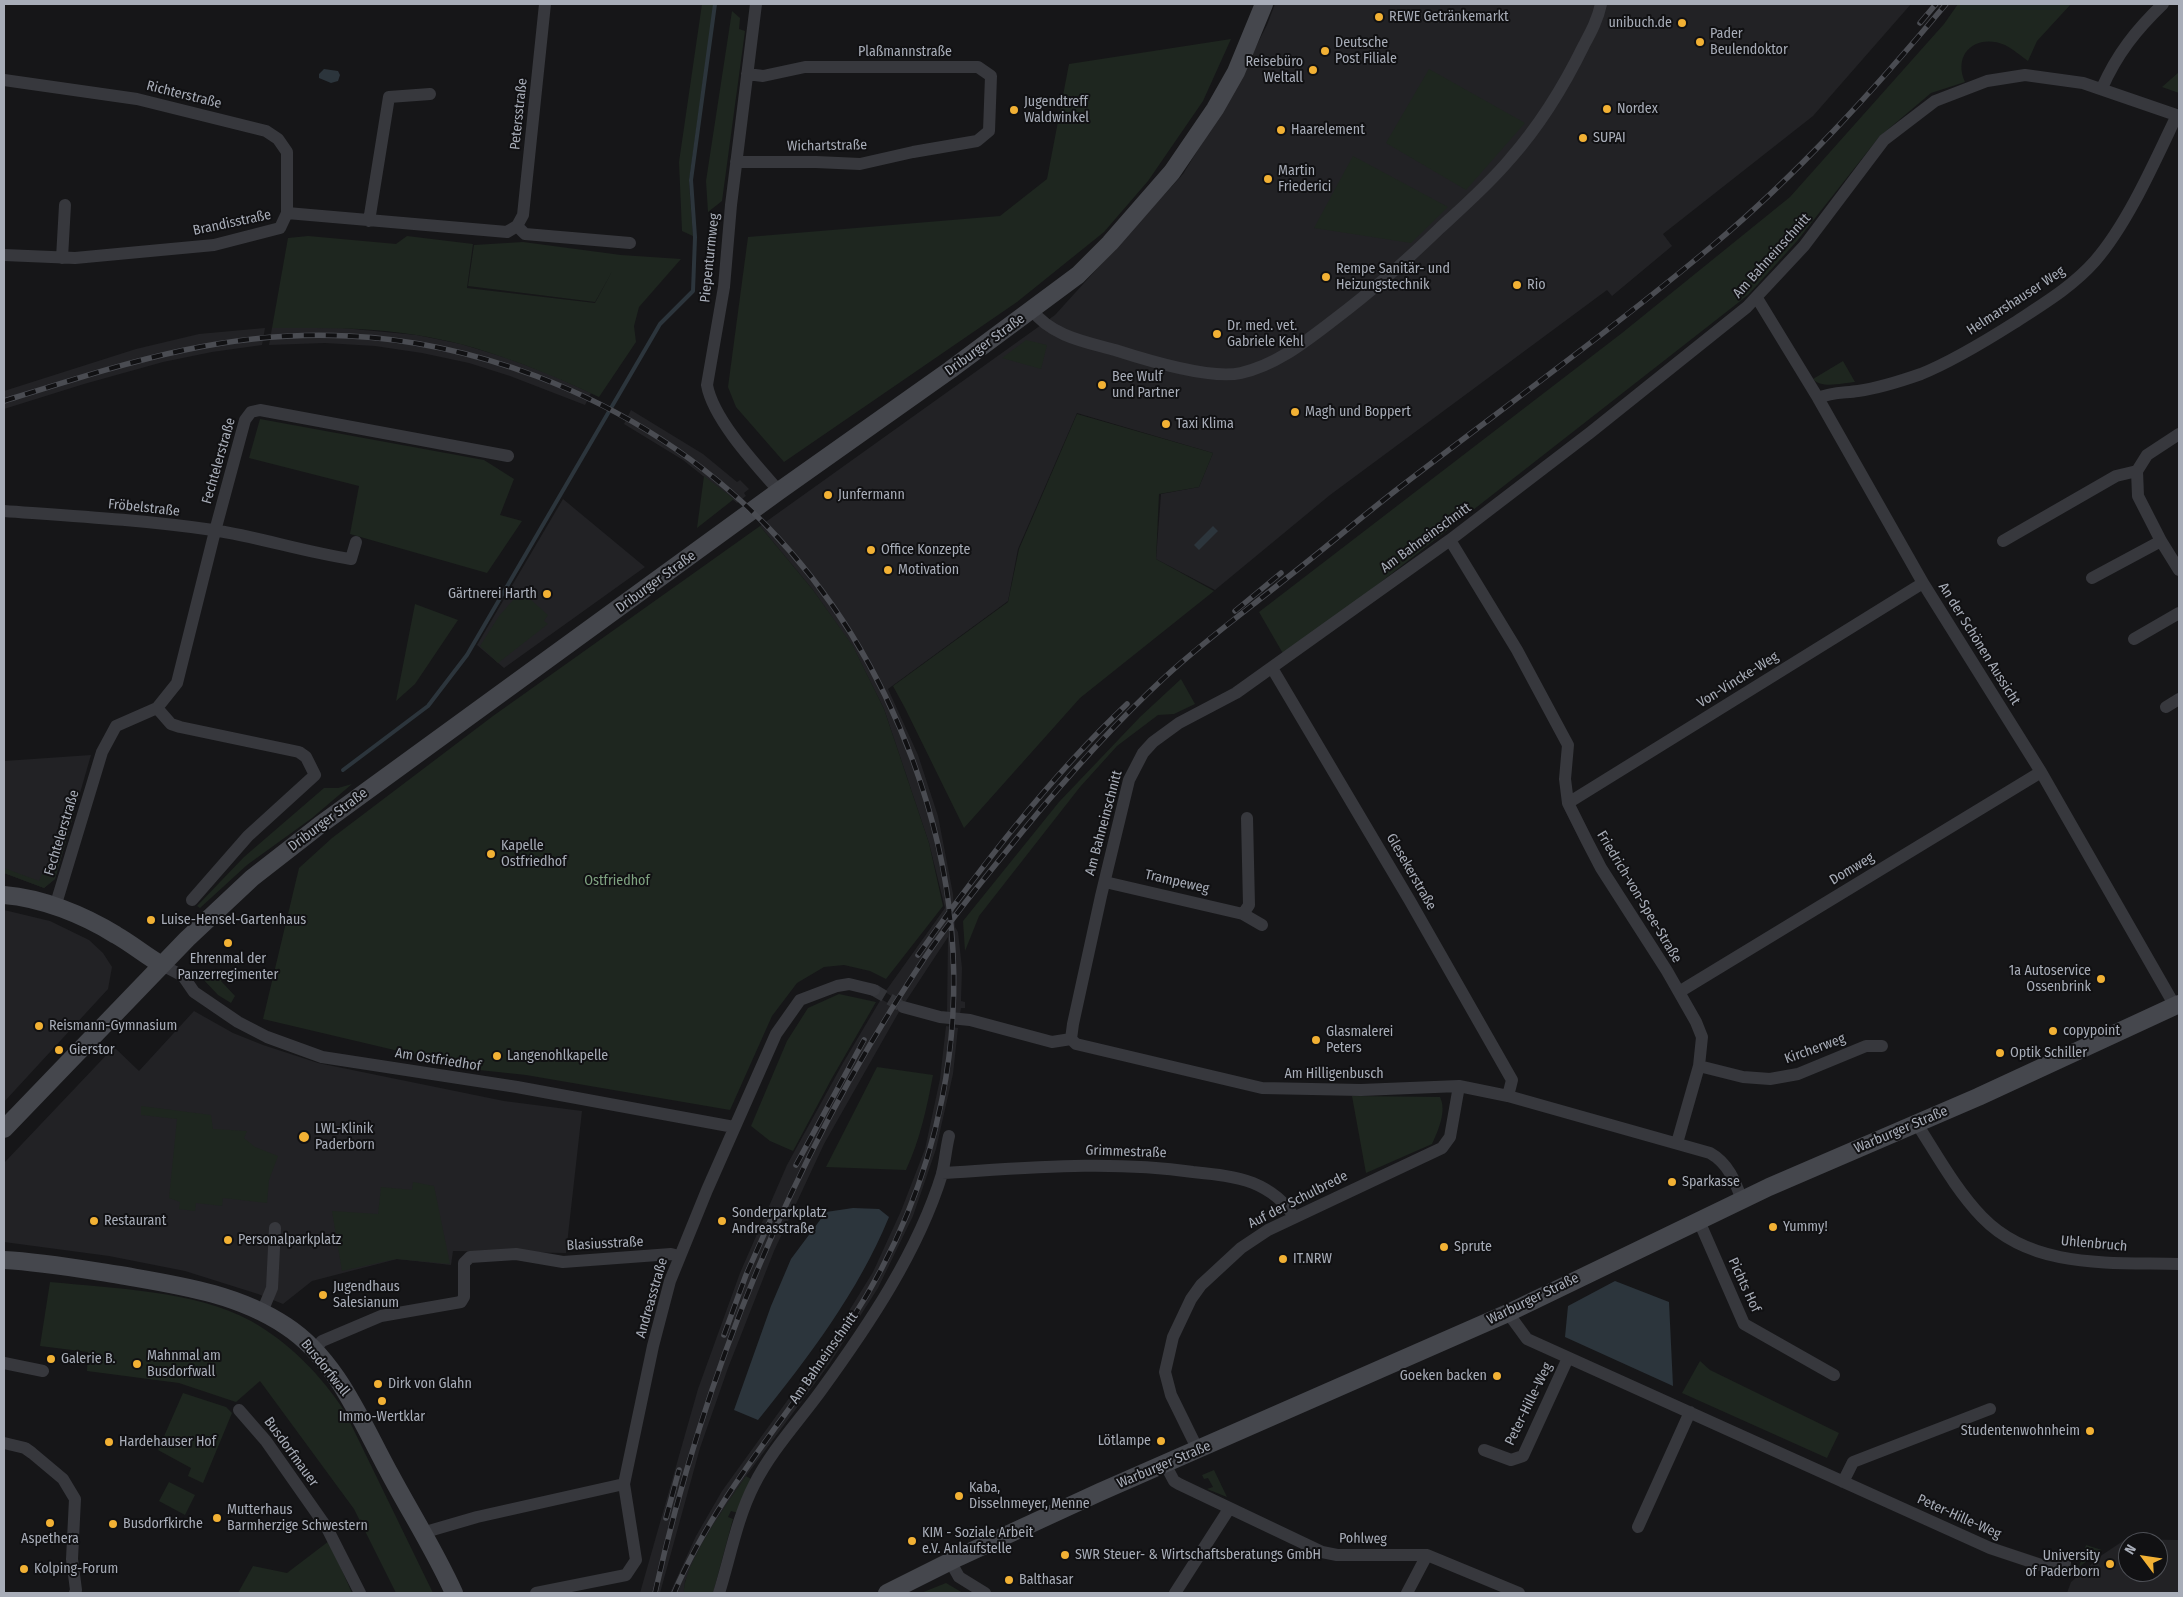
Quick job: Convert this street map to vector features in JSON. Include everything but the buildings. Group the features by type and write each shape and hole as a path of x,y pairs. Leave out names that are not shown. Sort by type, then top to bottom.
{"main road":[{"name":"Driburger Straße","path":"4,1129 162,965 252,878 301,839 1078,275 1110,243 1172,172 1215,109 1236,72 1264,4"},
{"path":"7,894 55,907 85,919 117,936 140,953 162,965"},
{"name":"Warburger Straße","path":"887,1593 950,1561 1508,1313 1742,1200 1917,1124 2177,1005"},
{"name":"Busdorfwall","path":"4,1260 36,1262 181,1286 223,1296 262,1312 286,1326 314,1350 338,1380 439,1561 454,1593"}],"street":[{"name":"Petersstraße","path":"518,226 524,216 545,4"},
{"name":"Piepenturmweg","path":"756,4 736,162 724,287 708,386 710,399 717,415 779,492"},
{"path":"1032,310 1039,320 1070,337 1174,367 1218,374 1240,373 1290,353 1353,305 1410,256 1493,178 1511,158 1542,117 1572,70 1597,19 1601,4"},
{"path":"2102,88 2111,67 2135,32 2163,4"},
{"name":"Plaßmannstraße","path":"747,74 763,76 805,67 978,67 991,76 989,131 977,141"},
{"name":"Am Bahneinschnitt","path":"1072,1039 1073,1024 1104,882 1129,780 1142,753 1167,730 1236,693 1450,540 1583,438 1757,298 1804,246 1884,140 1935,101 1988,81 2025,75 2083,83 2102,88 2178,116"},
{"name":"Richterstraße","path":"4,80 136,99 266,131 278,139 287,152 287,213"},
{"path":"369,221 389,97 430,94"},
{"name":"Helmarshauser Weg","path":"1818,398 1828,393 1859,391 1922,374 1987,340 2053,298 2077,280 2112,239 2151,170 2178,116"},
{"name":"Wichartstraße","path":"736,162 860,164 977,141"},
{"path":"62,258 65,205"},
{"name":"Brandisstraße","path":"4,255 75,258 214,245 280,228 287,213 507,232 518,226"},
{"path":"518,226 525,234 630,243"},
{"name":"An der Schönen Aussicht","path":"1757,298 1818,398 1923,583 2041,772 2177,1005"},
{"name":"Fechtelerstraße","path":"55,907 102,752 116,726 157,708 178,683 214,531 245,420 251,412 260,410 508,456"},
{"path":"2179,434 2147,455 2137,471 2138,496 2161,541 2179,570"},
{"path":"2003,541 2116,476 2137,471"},
{"name":"Fröbelstraße","path":"4,511 131,520 214,531 320,555 351,559 356,542"},
{"name":"Friedrich-von-Spee-Straße","path":"1450,540 1517,650 1568,745 1565,779 1568,803 1601,868 1679,992 1702,1037 1699,1066 1677,1143"},
{"path":"2092,578 2161,541"},
{"name":"Von-Vincke-Weg","path":"1568,803 1923,583"},
{"path":"2134,639 2179,613"},
{"name":"Glesekerstraße","path":"1272,668 1410,901 1512,1080 1508,1096"},
{"path":"2166,707 2179,699"},
{"path":"157,708 171,724 180,727 299,752 306,757 315,776 248,836 192,900"},
{"name":"Domweg","path":"1679,992 2041,772"},
{"path":"1243,914 1249,904 1247,818"},
{"name":"Trampeweg","path":"1104,882 1243,914 1262,925"},
{"name":"Am Ostfriedhof","path":"162,965 183,976 194,992 238,1022 267,1037 322,1057 517,1087 734,1128"},
{"path":"734,1128 776,1034 800,1000 837,986 849,984 874,990"},
{"name":"Am Hilligenbusch","path":"903,1007 940,1017 970,1020 1052,1042 1072,1039 1076,1044 1262,1088 1361,1090 1459,1086 1508,1096 1710,1153 1721,1160 1733,1179 1742,1200"},
{"name":"Kircherweg","path":"1699,1066 1743,1078 1770,1079 1798,1074 1866,1046 1882,1046"},
{"name":"Auf der Schulbrede","path":"1198,1450 1171,1395 1165,1372 1173,1337 1191,1299 1208,1277 1255,1237 1442,1148 1450,1136 1459,1086"},
{"name":"Uhlenbruch","path":"1917,1124 1962,1194 1983,1218 2003,1234 2036,1252 2068,1259 2179,1264"},
{"name":"Andreasstraße","path":"536,1593 626,1575 636,1560 624,1484 662,1311 679,1256 734,1128"},
{"name":"Am Bahneinschnitt","path":"719,1593 753,1487 775,1452 836,1369 884,1297 921,1227 942,1173 949,1136"},
{"name":"Grimmestraße","path":"942,1173 1059,1165 1122,1165 1230,1176 1254,1183 1286,1205 1294,1217"},
{"name":"Pichts Hof","path":"1699,1221 1744,1324 1834,1375"},
{"path":"262,1312 272,1288 275,1228"},
{"name":"Blasiusstraße","path":"314,1350 322,1341 381,1316 462,1302 464,1297 464,1263 470,1258 516,1254 563,1262 671,1254 679,1256"},
{"name":"Peter-Hille-Weg","path":"1508,1313 1527,1339 1990,1548 2050,1568 2066,1563"},
{"name":"Peter-Hille-Weg","path":"1484,1450 1511,1460 1523,1456 1568,1358"},
{"path":"4,1363 43,1371"},
{"path":"1843,1482 1853,1462 1990,1409"},
{"name":"Busdorfmauer","path":"239,1410 266,1441 327,1528 360,1593"},
{"path":"1638,1527 1690,1412"},
{"path":"4,1443 25,1448 62,1479 75,1499 72,1559 75,1593"},
{"name":"Pohlweg","path":"1165,1464 1174,1481 1322,1552 1337,1555 1427,1555 1519,1593"},
{"path":"422,1533 477,1517 624,1484"},
{"path":"1175,1593 1229,1508"},
{"path":"1407,1593 1427,1555"},
{"path":"950,1561 959,1577 985,1593"}],"shaded area":[{"path":"1275,4 1911,4 1813,116 1663,234 1672,246 1612,296 1607,290 1330,495 1215,590 1156,559 1161,494 1199,487 1213,453 1077,413 1018,549 1008,601 888,689 918,755 938,816 953,894 955,927 958,932 962,968 961,1001 965,1002 965,1008 961,1008 960,1014 947,1013 948,937 904,1004 885,992 945,908 929,843 884,709 853,647 813,590 760,526 1055,315 1183,174 1228,101 1267,25"},
{"path":"324,69 338,71 340,75 338,81 331,83 319,78 319,74"},
{"path":"265,328 262,345 212,352 163,362 4,409 4,391 136,349 199,334"},
{"path":"272,328 343,328 417,335 461,344 507,358 552,375 591,393 585,405 510,376 469,363 422,353 375,346 325,343 269,345"},
{"path":"631,410 703,454 737,482 740,480 749,489 744,493 746,496 737,503 683,460 624,424"},
{"path":"563,499 645,567 504,668 477,645"},
{"path":"1213,526 1218,531 1199,550 1194,545"},
{"path":"91,755 55,879 44,888 4,873 4,761"},
{"name":"Reismann-Gymnasium","path":"4,910 50,921 89,940 103,953 112,967 108,989 4,1102"},
{"path":"881,999 900,1010 824,1144 774,1251 728,1368 700,1448 660,1593 640,1593 698,1389 740,1273 787,1165 843,1063"},
{"name":"LWL-Klinik Paderborn","path":"194,1011 233,1033 318,1063 504,1101 582,1111 566,1253 453,1251 451,1265 397,1259 312,1281 283,1304 185,1271 109,1256 4,1242 4,1163 114,1047 139,1071"},
{"path":"946,1026 958,1028 953,1074 936,1149 913,1216 878,1288 830,1363 746,1476 721,1513 685,1581 684,1593 670,1593 696,1536 722,1491 831,1340 873,1272 901,1211 925,1149 940,1079"},
{"path":"853,1208 879,1209 889,1217 863,1272 814,1348 758,1420 734,1410 771,1306 791,1259 826,1212"},
{"path":"1615,1281 1669,1302 1673,1386 1565,1337 1568,1306"},
{"name":"University of Paderborn","path":"2168,1540 2179,1540 2179,1593 2067,1593 2071,1582 2102,1555 2118,1544 2118,1582 2168,1582"}],"green space":[{"path":"702,4 714,4 689,181 693,236 682,231 679,162"},
{"path":"1958,4 2071,4 2037,41 2028,61 2005,45 1995,42 1985,42 1970,48 1962,62 1965,82 1931,93 1879,137 1797,241 1748,295 1285,657 1259,612 1622,333 1790,197 1944,24"},
{"path":"732,11 740,18 739,29 745,31 722,201 708,212 706,181"},
{"path":"1231,39 1203,101 1148,181 1104,232 1017,302 784,462 736,407 728,387 748,237 1000,216 1047,179 1069,64"},
{"path":"1429,69 1525,123 1466,190 1386,143"},
{"path":"2179,72 2179,93 2162,87"},
{"path":"1353,156 1448,207 1411,243 1314,228"},
{"path":"308,236 396,244 407,236 473,244 467,288 595,303 613,270 595,302 468,286 474,245 523,242 621,255 681,259 639,307 634,326 636,342 599,397 555,377 510,360 440,339 398,332 362,329 272,328 288,238"},
{"path":"1026,340 1047,345 1041,369 1002,358"},
{"path":"1843,361 1855,382 1827,385 1813,379"},
{"path":"1077,414 1213,453 1199,487 1159,494 1156,559 1214,591 1080,698 964,828 893,686 1008,602 1019,549"},
{"path":"260,419 484,460 514,479 500,515 522,521 487,573 350,534 359,486 249,458"},
{"path":"704,476 734,499 697,528"},
{"name":"Ostfriedhof","path":"760,526 813,590 853,646 884,709 929,843 943,906 886,979 870,971 844,965 824,967 797,983 772,1016 730,1110 526,1075 479,1070 263,1019 299,868 332,838 493,716"},
{"path":"521,591 548,615 544,621 548,624 498,663 480,646 499,616"},
{"path":"415,604 458,620 415,684 396,701"},
{"path":"1181,679 1195,704 1174,714 1158,715 1117,746 1080,787 979,916 965,951 963,921 1059,802 1140,717"},
{"path":"352,784 312,818 247,865 200,908 197,906 244,857 324,788 338,788"},
{"path":"78,799 55,879 44,888 4,873 4,868 39,881 42,874 53,878 72,808"},
{"path":"206,971 227,975 221,981 235,996 231,1003 218,995 201,977"},
{"path":"839,994 876,1002 793,1151 770,1141 751,1126 787,1041 808,1008"},
{"path":"877,1067 933,1075 926,1111 906,1170 826,1167"},
{"path":"1352,1096 1440,1097 1443,1108 1442,1115 1432,1144 1366,1173"},
{"path":"141,1106 211,1115 213,1129 247,1131 244,1138 255,1147 278,1156 269,1180 267,1203 223,1198 222,1206 196,1203 195,1211 179,1209 180,1202 169,1198 177,1119 141,1115"},
{"path":"413,1182 434,1186 450,1264 396,1259 342,1271 332,1211 378,1214 381,1187 412,1190"},
{"path":"50,1282 153,1292 205,1303 251,1321 279,1339 304,1361 326,1385 345,1412 433,1593 396,1593 354,1509 260,1381 236,1402 179,1383 87,1371 88,1352 40,1346"},
{"path":"1700,1361 1710,1370 1839,1433 1827,1458 1682,1393"},
{"path":"183,1393 226,1407 232,1413 203,1483 188,1476 191,1468 158,1450"},
{"path":"1214,1470 1227,1497 1207,1489 1213,1487 1208,1478 1204,1479 1202,1475"},
{"path":"746,1476 751,1479 738,1513 731,1511 728,1517 733,1519 713,1593 684,1593 686,1581 698,1551"},
{"path":"169,1482 195,1495 185,1515 159,1501"},
{"path":"329,1541 352,1593 238,1593 253,1566 287,1573"},
{"path":"2086,1545 2102,1550 2079,1567"},
{"path":"946,1583 963,1593 921,1593"}],"waterway":[{"path":"343,770 428,706 467,655 660,324 693,291 695,237 691,180 715,4"}],"tunnel":[{"path":"874,990 903,1007"}],"railway":[{"path":"1920,23 1936,4"},
{"path":"655,1593 675,1511 699,1430 756,1272 790,1195 828,1120 869,1046 926,955 952,919 1022,832 1109,732 1165,677 1195,651 1395,491 1634,309 1744,218 1775,190 1834,130 1946,4"},
{"path":"4,401 174,352 259,338 303,335 349,336 397,340 468,354 536,376 601,405 662,440 717,480 767,526 812,578 851,634 885,695 913,761 927,802 938,844 951,928 953,971 953,1013 942,1099 927,1158 917,1187 881,1270 827,1356 756,1454 711,1521 691,1556 674,1593"},
{"path":"1235,611 1281,573"},
{"path":"918,955 1016,825 1070,762 1127,704"},
{"path":"796,1165 864,1040"},
{"path":"724,1335 746,1275 774,1212"},
{"path":"666,1518 679,1470"}],"place":[{"name":"REWE Getränkemarkt","path":"1379,17"},
{"name":"unibuch.de","path":"1682,23"},
{"name":"Pader Beulendoktor","path":"1700,42"},
{"name":"Deutsche Post Filiale","path":"1325,51"},
{"name":"Reisebüro Weltall","path":"1313,70"},
{"name":"Nordex","path":"1607,109"},
{"name":"Jugendtreff Waldwinkel","path":"1014,110"},
{"name":"Haarelement","path":"1281,130"},
{"name":"SUPAI","path":"1583,138"},
{"name":"Martin Friederici","path":"1268,179"},
{"name":"Rempe Sanitär- und Heizungstechnik","path":"1326,277"},
{"name":"Rio","path":"1517,285"},
{"name":"Dr. med. vet. Gabriele Kehl","path":"1217,334"},
{"name":"Bee Wulf und Partner","path":"1102,385"},
{"name":"Magh und Boppert","path":"1295,412"},
{"name":"Taxi Klima","path":"1166,424"},
{"name":"Junfermann","path":"828,495"},
{"name":"Office Konzepte","path":"871,550"},
{"name":"Motivation","path":"888,570"},
{"name":"Gärtnerei Harth","path":"547,594"},
{"name":"Kapelle Ostfriedhof","path":"491,854"},
{"name":"Luise-Hensel-Gartenhaus","path":"151,920"},
{"name":"Ehrenmal der Panzerregimenter","path":"228,943"},
{"name":"1a Autoservice Ossenbrink","path":"2101,979"},
{"name":"Reismann-Gymnasium","path":"39,1026"},
{"name":"copypoint","path":"2053,1031"},
{"name":"Glasmalerei Peters","path":"1316,1040"},
{"name":"Gierstor","path":"59,1050"},
{"name":"Optik Schiller","path":"2000,1053"},
{"name":"Langenohlkapelle","path":"497,1056"},
{"name":"LWL-Klinik Paderborn","path":"304,1137"},
{"name":"Sparkasse","path":"1672,1182"},
{"name":"Restaurant","path":"94,1221"},
{"name":"Sonderparkplatz Andreasstraße","path":"722,1221"},
{"name":"Yummy!","path":"1773,1227"},
{"name":"Personalparkplatz","path":"228,1240"},
{"name":"Sprute","path":"1444,1247"},
{"name":"IT.NRW","path":"1283,1259"},
{"name":"Jugendhaus Salesianum","path":"323,1295"},
{"name":"Galerie B.","path":"51,1359"},
{"name":"Mahnmal am Busdorfwall","path":"137,1364"},
{"name":"Goeken backen","path":"1497,1376"},
{"name":"Dirk von Glahn","path":"378,1384"},
{"name":"Immo-Wertklar","path":"382,1401"},
{"name":"Studentenwohnheim","path":"2090,1431"},
{"name":"Lötlampe","path":"1161,1441"},
{"name":"Hardehauser Hof","path":"109,1442"},
{"name":"Kaba, Disselnmeyer, Menne","path":"959,1496"},
{"name":"Mutterhaus Barmherzige Schwestern","path":"217,1518"},
{"name":"Aspethera","path":"50,1523"},
{"name":"Busdorfkirche","path":"113,1524"},
{"name":"KIM - Soziale Arbeit e.V. Anlaufstelle","path":"912,1541"},
{"name":"SWR Steuer- & Wirtschaftsberatungs GmbH","path":"1065,1555"},
{"name":"University of Paderborn","path":"2110,1564"},
{"name":"Kolping-Forum","path":"24,1569"},
{"name":"Balthasar","path":"1009,1580"}]}
